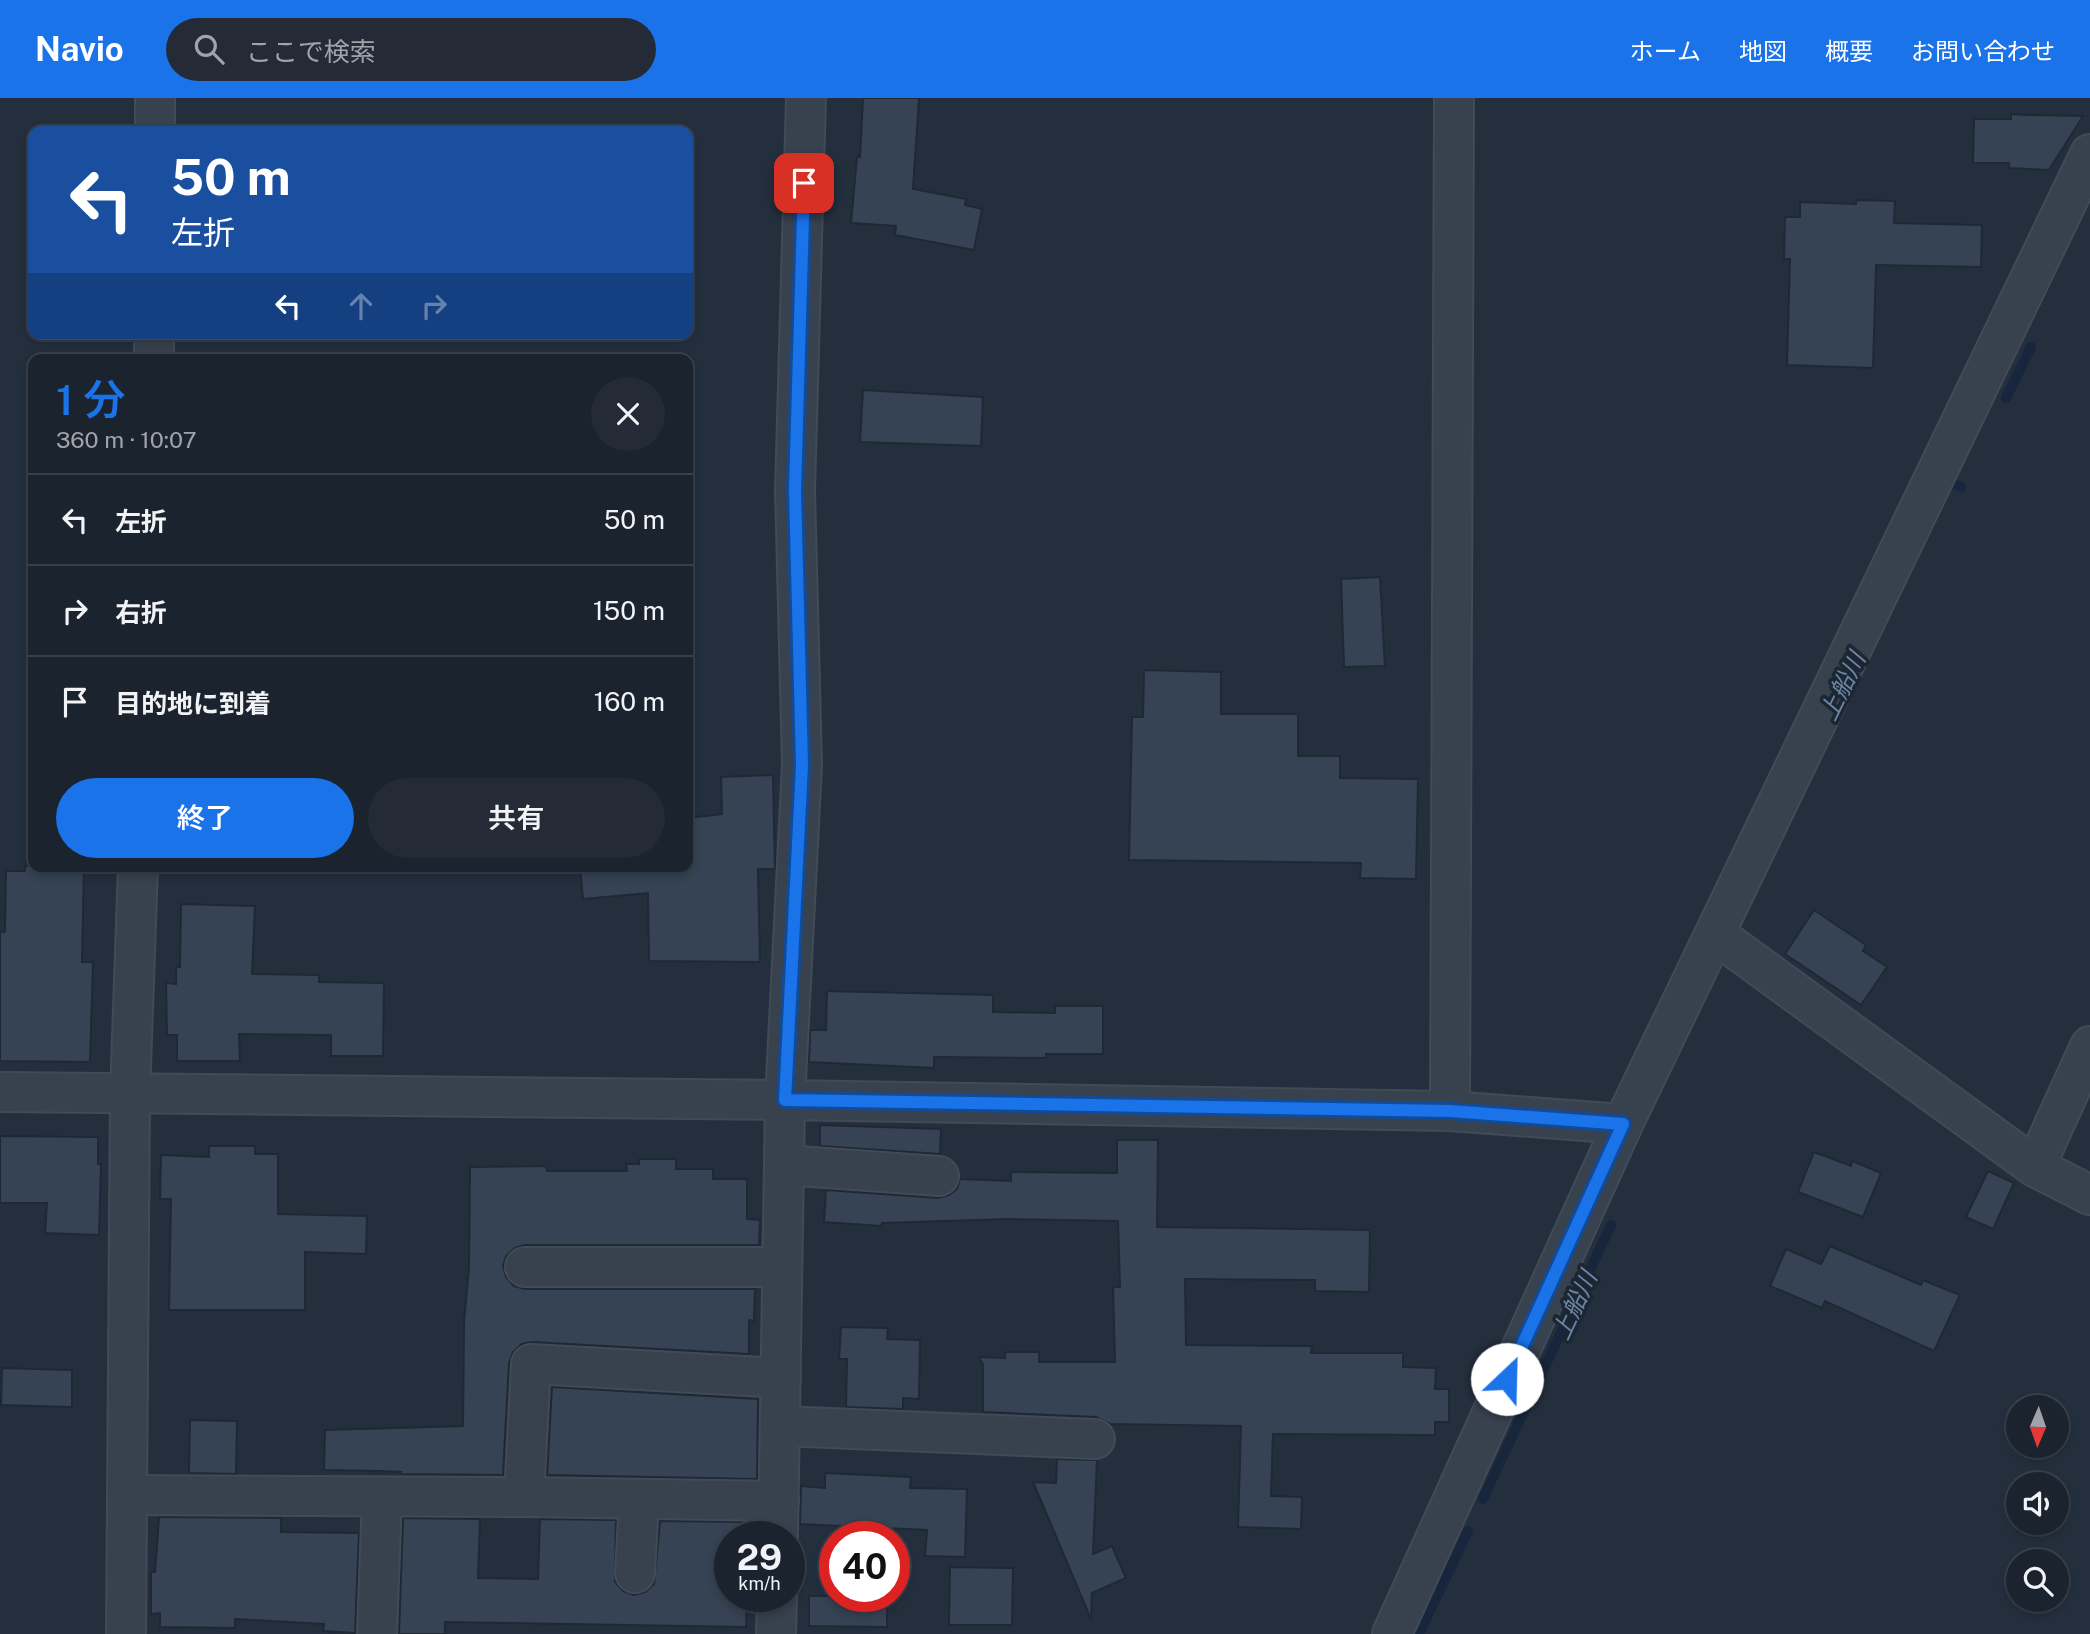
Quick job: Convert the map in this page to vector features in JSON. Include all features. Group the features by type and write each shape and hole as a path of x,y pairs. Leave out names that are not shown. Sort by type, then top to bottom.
{"street":[{"path":"155,98 155,126"},
{"path":"127,1495 639,1499 778,1518 785,1100 802,765 795,490 806,98"},
{"path":"1450,1111 1454,98"},
{"path":"1392,1634 1623,1124 2090,153"},
{"path":"126,1634 130,1095 138,872"},
{"path":"1715,934 2035,1167 2090,1195"},
{"path":"2035,1167 2090,1046"},
{"path":"0,1092 785,1100 1450,1111 1623,1124"},
{"path":"784,1165 939,1176"},
{"path":"525,1267 782,1267"},
{"path":"524,1497 531,1364 780,1378"},
{"path":"780,1426 1095,1439"},
{"path":"377,1634 382,1497"},
{"path":"635,1573 639,1499"},
{"path":"776,1634 777,1612"}],"building":[{"path":"863,98 919,98 913,189 966,199 965,205 982,209 974,250 895,235 896,226 851,223 857,157 860,157"},
{"path":"2011,114 2083,116 2049,170 2009,168 2009,163 1973,163 1974,119 2011,119"},
{"path":"1856,200 1895,201 1894,223 1982,225 1981,267 1876,265 1873,368 1787,365 1790,259 1784,259 1785,217 1800,217 1800,202 1856,204"},
{"path":"863,390 983,397 981,446 860,442"},
{"path":"1380,577 1385,666 1344,667 1341,579"},
{"path":"1144,670 1221,672 1221,714 1298,714 1298,756 1340,756 1340,778 1418,779 1416,879 1360,878 1361,863 1129,860 1132,717 1143,717"},
{"path":"773,775 775,869 758,869 760,962 649,961 648,893 583,899 581,872 693,872 693,817 722,814 721,777"},
{"path":"25,866 28,866 28,872 84,872 82,962 93,962 90,1062 0,1061 0,932 5,932 6,871 25,871"},
{"path":"181,904 255,906 252,974 319,975 319,982 384,983 383,1056 331,1056 331,1035 239,1034 240,1061 177,1061 177,1035 167,1035 166,983 176,984 176,967 180,967"},
{"path":"1814,910 1866,945 1863,951 1887,967 1861,1005 1785,954"},
{"path":"827,991 993,995 993,1012 1055,1013 1055,1006 1103,1006 1103,1054 1046,1054 1046,1058 934,1057 934,1068 809,1062 810,1030 826,1030"},
{"path":"820,1125 941,1129 940,1154 820,1146"},
{"path":"0,1136 98,1137 98,1164 101,1164 99,1235 45,1233 47,1203 0,1203"},
{"path":"1117,1140 1158,1140 1157,1227 1370,1230 1369,1292 1315,1291 1315,1280 1185,1279 1186,1345 1312,1346 1311,1353 1403,1353 1403,1367 1436,1368 1435,1389 1449,1389 1449,1422 1435,1422 1435,1435 1273,1434 1271,1496 1302,1497 1301,1529 1238,1527 1241,1426 1110,1424 1096,1417 983,1412 983,1365 979,1357 1005,1358 1005,1352 1039,1352 1039,1362 1115,1362 1113,1287 1120,1287 1118,1221 1009,1219 882,1223 881,1226 824,1222 826,1190 938,1198 957,1189 960,1179 1011,1181 1011,1172 1117,1173"},
{"path":"209,1146 255,1146 255,1154 278,1154 278,1214 367,1216 366,1254 305,1252 305,1310 169,1310 171,1199 160,1199 161,1155 209,1157"},
{"path":"1814,1152 1851,1166 1852,1161 1881,1173 1863,1217 1798,1192"},
{"path":"639,1159 676,1159 676,1169 713,1169 713,1179 747,1179 747,1219 760,1220 759,1245 525,1245 515,1248 506,1256 503,1266 506,1277 514,1286 525,1289 755,1289 754,1321 749,1320 749,1354 532,1342 522,1344 513,1352 509,1363 503,1475 324,1470 325,1430 463,1426 470,1167 546,1166 547,1171 627,1171 626,1164 639,1164"},
{"path":"1988,1171 2014,1183 1993,1229 1966,1217"},
{"path":"1830,1246 1921,1285 1923,1280 1960,1295 1934,1351 1825,1301 1822,1308 1770,1286 1786,1249 1821,1264"},
{"path":"841,1327 888,1328 887,1339 920,1340 919,1399 903,1398 903,1409 846,1407 847,1359 839,1359"},
{"path":"2,1368 72,1370 72,1407 1,1405"},
{"path":"552,1387 758,1399 757,1479 547,1475"},
{"path":"190,1420 237,1421 236,1474 189,1473"},
{"path":"1057,1459 1097,1460 1093,1554 1112,1546 1126,1578 1092,1593 1091,1619 1033,1482 1056,1483"},
{"path":"825,1473 911,1477 910,1488 967,1489 965,1557 925,1556 927,1530 910,1529 910,1521 819,1521 819,1525 805,1524 805,1521 800,1521 801,1486 825,1488"},
{"path":"159,1517 281,1518 281,1532 359,1533 355,1633 323,1631 324,1624 235,1619 235,1628 160,1627 160,1613 151,1614 151,1572 155,1572"},
{"path":"403,1518 480,1519 478,1578 538,1579 540,1519 616,1520 615,1582 623,1591 634,1595 645,1592 654,1584 660,1521 714,1522 714,1612 746,1612 746,1627 445,1622 445,1634 399,1634"},
{"path":"950,1567 1013,1568 1012,1625 949,1625"},
{"path":"809,1596 819,1596 819,1612 887,1612 887,1627 809,1626"}],"waterway":[{"name":"上船川","path":"2006,398 2031,347"},
{"name":"上船川","path":"1942,478 1961,487"},
{"name":"上船川","path":"1483,1499 1611,1225"},
{"name":"上船川","path":"1419,1634 1468,1531"}],"route":[{"path":"804,183 795,490 802,765 785,1100 1450,1111 1623,1124 1507,1379"}]}
